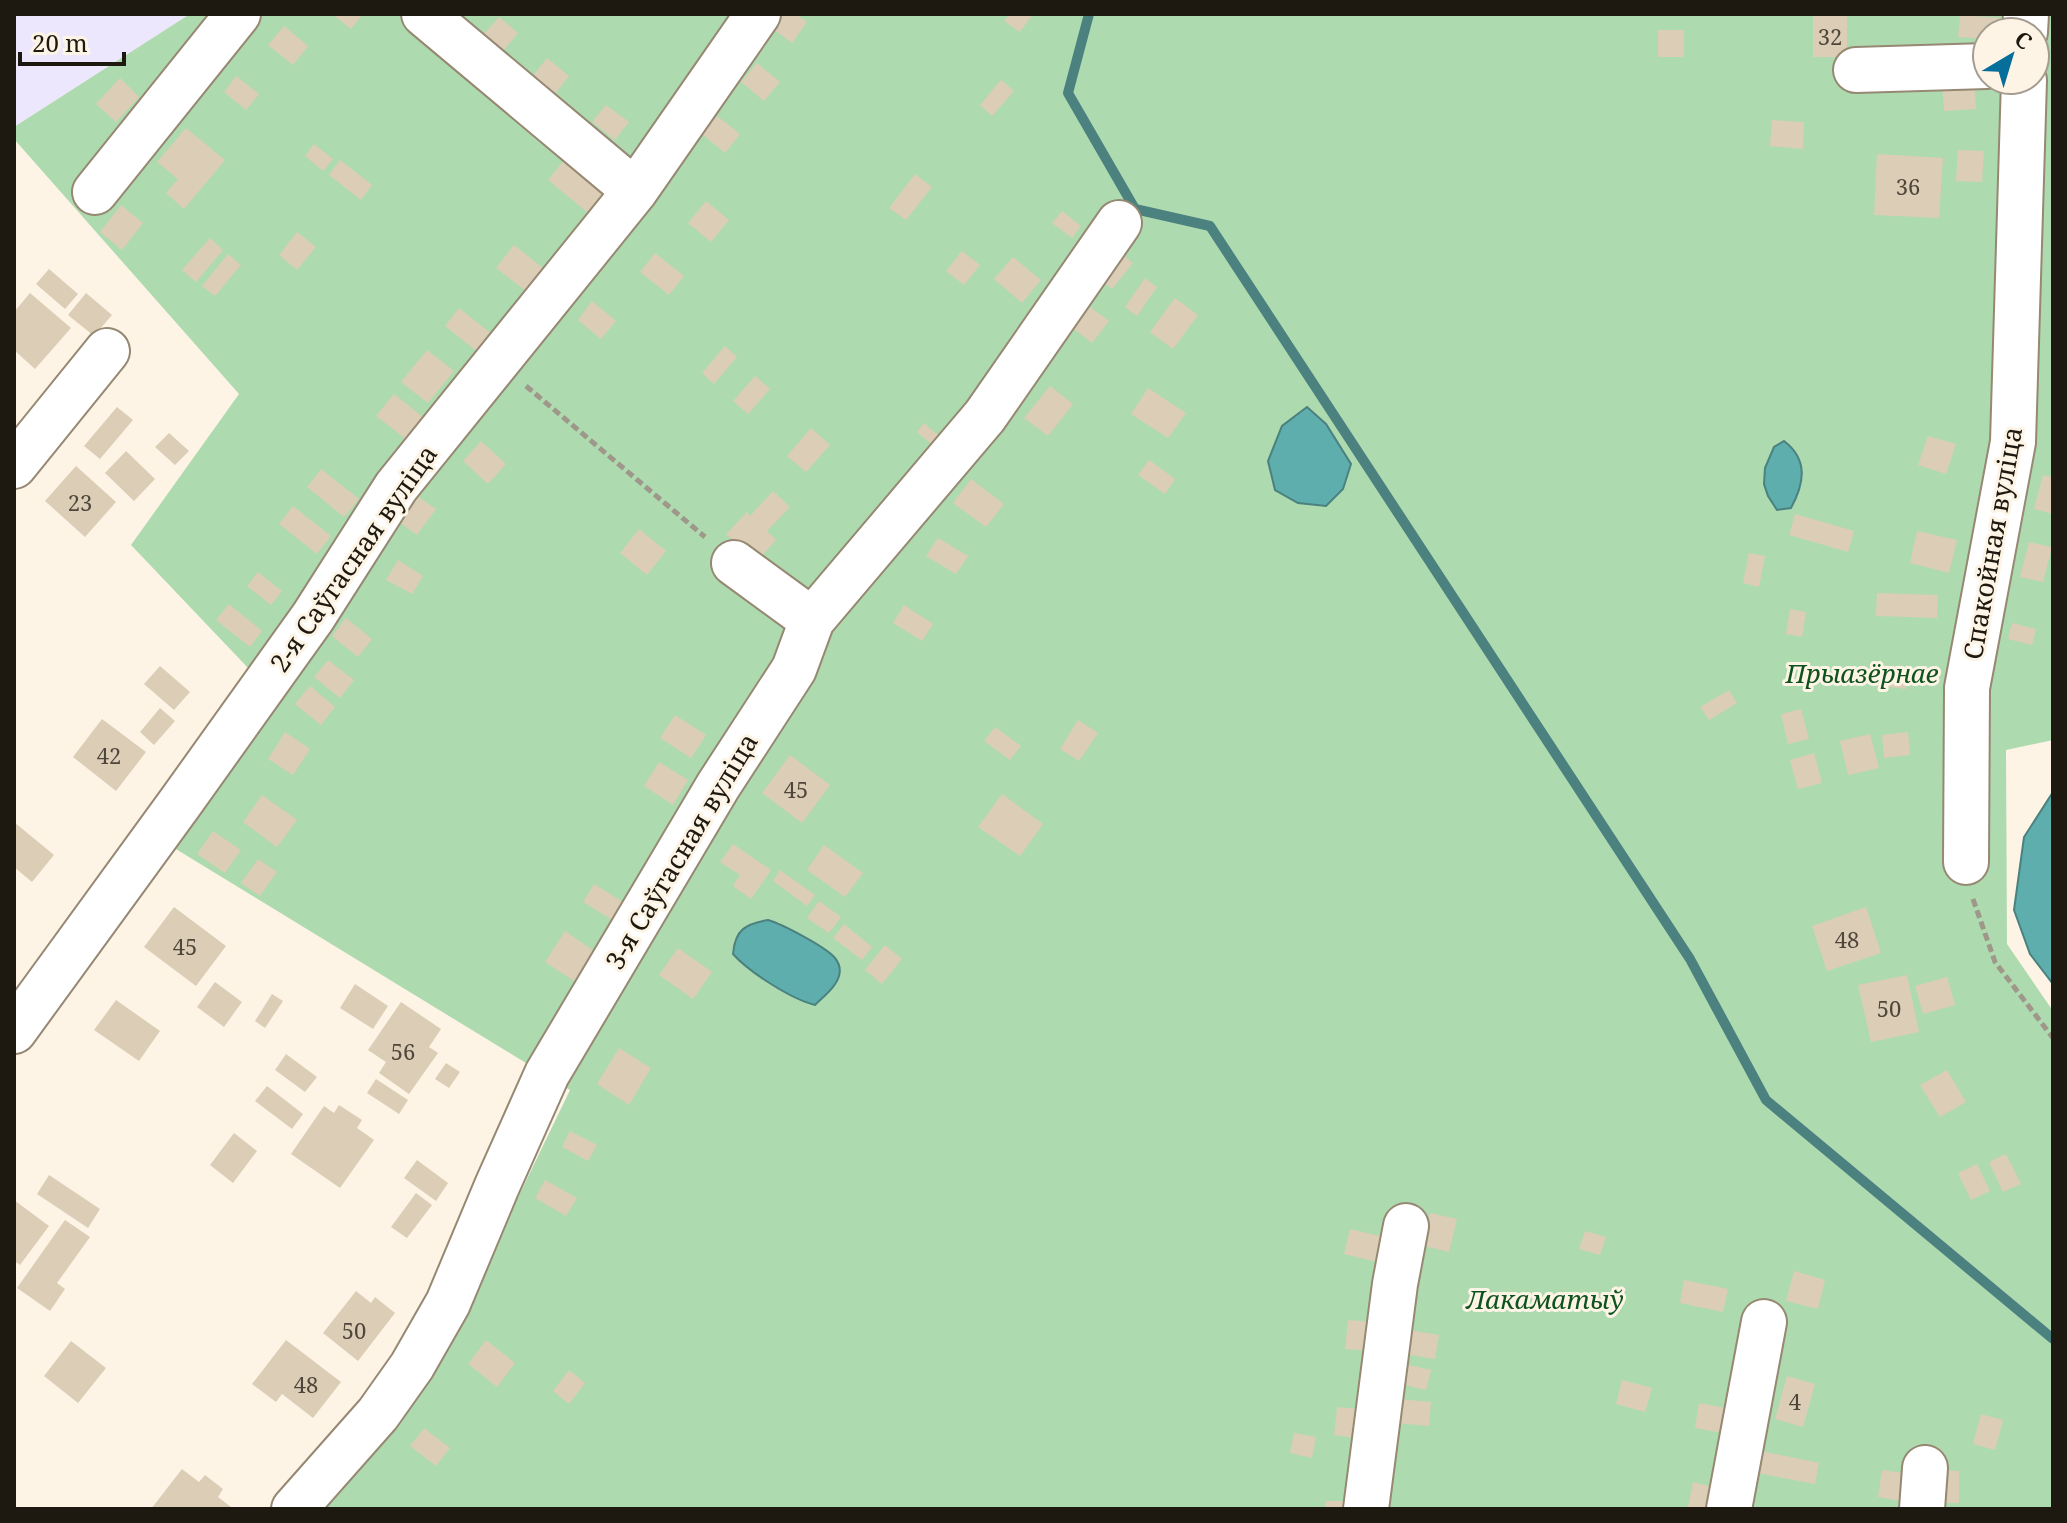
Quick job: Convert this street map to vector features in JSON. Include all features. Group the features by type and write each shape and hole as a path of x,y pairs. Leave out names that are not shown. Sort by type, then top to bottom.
{"street":[{"path":"95,192 238,14"},
{"path":"424,14 635,191"},
{"name":"2-я Саўгасная вуліца","path":"14,1031 313,617 396,487 635,191 758,14"},
{"path":"1856,70 1971,66"},
{"name":"Спакойная вуліца","path":"1966,862 1967,688 2013,442 2024,96"},
{"name":"3-я Саўгасная вуліца","path":"294,1509 378,1414 412,1366 448,1303 547,1074 718,786 794,669 812,620 985,416 1119,223"},
{"path":"14,466 107,351"},
{"path":"734,563 812,620"},
{"path":"1366,1509 1395,1284 1406,1226"},
{"path":"1729,1509 1764,1322"}],"path":[{"path":"498,362 734,563"},
{"path":"1966,862 1974,907 1995,962 2053,1038"}],"shaded area":[{"path":"14,14 190,14 14,127"}],"green space":[{"path":"190,14 2053,14 2053,740 2006,750 2007,944 2053,1011 2053,1509 318,1509 429,1381 570,1090 148,832 250,670 131,545 239,394 14,139 14,127"}],"water":[{"path":"1307,407 1326,424 1351,464 1343,489 1326,506 1298,503 1275,490 1268,461 1282,426"},
{"path":"1784,441 1797,456 1802,473 1791,508 1777,510 1764,484 1765,468 1774,447"},
{"path":"2053,792 2053,984 2030,954 2014,910 2024,837"},
{"path":"768,920 814,942 838,962 840,971 837,980 815,1005 771,984 733,954 736,939 743,929"}],"building":[{"path":"332,14 363,14 351,29"},
{"path":"784,14 796,14 807,22 792,43 773,29"},
{"path":"1010,14 1033,14 1020,32 1004,21"},
{"path":"1813,15 1847,15 1847,57 1813,57"},
{"path":"1960,15 1974,16 1971,16 1971,38 1958,37"},
{"path":"499,17 518,33 498,57 478,41"},
{"path":"284,26 308,46 293,65 268,45"},
{"path":"1658,30 1684,30 1684,57 1658,57"},
{"path":"547,58 569,76 554,95 532,77"},
{"path":"757,63 780,82 764,101 741,82"},
{"path":"236,76 259,94 246,110 224,92"},
{"path":"120,78 139,97 116,122 96,104"},
{"path":"1001,80 1014,91 992,116 980,105"},
{"path":"1971,81 1971,96 1975,96 1976,109 1944,111 1942,84"},
{"path":"606,105 629,122 615,140 592,122"},
{"path":"717,116 740,134 725,153 702,134"},
{"path":"1772,120 1804,122 1803,149 1770,146"},
{"path":"186,128 225,160 184,209 166,193 178,179 157,162"},
{"path":"314,144 333,159 323,171 305,156"},
{"path":"1958,150 1984,151 1982,182 1956,181"},
{"path":"1877,154 1943,158 1939,218 1874,215"},
{"path":"566,158 606,191 588,213 548,180"},
{"path":"340,160 372,185 361,200 329,175"},
{"path":"915,174 932,187 906,220 889,208"},
{"path":"706,201 729,220 711,242 688,223"},
{"path":"121,205 143,223 122,250 100,232"},
{"path":"1062,211 1081,226 1072,238 1052,223"},
{"path":"297,232 316,247 297,270 279,255"},
{"path":"210,238 223,250 196,282 182,270"},
{"path":"514,245 548,272 530,294 496,268"},
{"path":"962,251 980,265 964,285 946,271"},
{"path":"1119,252 1133,263 1112,289 1098,278"},
{"path":"655,253 684,276 669,295 640,272"},
{"path":"228,254 241,265 215,296 202,286"},
{"path":"1013,257 1041,280 1022,303 994,279"},
{"path":"49,269 78,294 65,309 36,284"},
{"path":"1145,278 1157,287 1137,316 1125,307"},
{"path":"30,293 71,328 35,369 14,350 14,312"},
{"path":"86,293 112,315 94,336 68,315"},
{"path":"1175,298 1198,315 1173,349 1150,332"},
{"path":"592,301 616,321 601,339 578,320"},
{"path":"1090,307 1109,321 1092,343 1074,329"},
{"path":"459,308 493,335 479,353 445,326"},
{"path":"725,346 737,357 714,384 702,373"},
{"path":"427,350 454,371 428,403 401,382"},
{"path":"755,376 770,389 748,414 733,401"},
{"path":"1050,386 1073,404 1048,436 1024,418"},
{"path":"1148,388 1186,413 1168,438 1131,414"},
{"path":"394,394 428,421 411,443 376,416"},
{"path":"117,407 133,420 100,459 84,446"},
{"path":"924,423 938,435 931,444 917,432"},
{"path":"811,428 830,445 806,472 787,456"},
{"path":"169,433 189,451 175,465 155,447"},
{"path":"1928,436 1956,444 1946,474 1918,465"},
{"path":"481,441 506,464 488,484 463,461"},
{"path":"126,451 155,479 134,501 105,473"},
{"path":"1149,460 1175,479 1165,494 1138,475"},
{"path":"76,466 116,502 85,537 45,501"},
{"path":"321,469 359,499 344,517 307,487"},
{"path":"2043,475 2053,477 2053,514 2034,509"},
{"path":"971,479 1004,504 986,527 953,503"},
{"path":"773,491 790,507 767,531 776,540 756,562 726,534 747,512 750,516"},
{"path":"417,496 436,509 417,535 399,522"},
{"path":"293,506 331,536 317,554 279,524"},
{"path":"1795,514 1854,531 1848,552 1789,535"},
{"path":"639,529 666,551 647,575 620,553"},
{"path":"1917,531 1957,540 1949,573 1910,563"},
{"path":"938,538 968,556 956,574 926,556"},
{"path":"2029,542 2052,547 2043,582 2020,577"},
{"path":"1749,553 1765,556 1759,587 1743,583"},
{"path":"398,560 423,576 412,594 386,580"},
{"path":"258,572 282,591 271,605 247,586"},
{"path":"1877,593 1938,595 1937,618 1876,616"},
{"path":"229,604 262,631 250,647 216,620"},
{"path":"904,605 933,624 922,641 893,623"},
{"path":"1790,609 1806,612 1802,637 1786,634"},
{"path":"346,618 372,639 358,657 332,636"},
{"path":"2012,623 2036,629 2032,645 2008,639"},
{"path":"328,660 354,680 340,698 314,677"},
{"path":"1883,665 1908,668 1906,689 1881,686"},
{"path":"160,666 190,692 174,710 144,684"},
{"path":"310,686 335,707 321,725 295,704"},
{"path":"1729,690 1737,703 1709,720 1700,707"},
{"path":"160,708 175,721 154,745 140,732"},
{"path":"1801,709 1809,739 1788,744 1781,714"},
{"path":"675,715 706,735 691,758 660,738"},
{"path":"102,719 146,752 116,791 73,757"},
{"path":"1078,720 1098,733 1079,761 1060,749"},
{"path":"995,727 1021,746 1010,760 984,741"},
{"path":"285,732 310,749 293,775 268,759"},
{"path":"1908,732 1910,755 1884,758 1882,735"},
{"path":"1870,734 1879,768 1848,775 1840,741"},
{"path":"1814,753 1822,783 1798,789 1790,760"},
{"path":"790,755 830,785 802,823 762,793"},
{"path":"659,762 688,780 673,805 644,786"},
{"path":"1002,794 1043,824 1020,856 978,827"},
{"path":"262,795 297,820 277,847 243,822"},
{"path":"14,822 54,855 32,882 14,867"},
{"path":"213,831 241,850 225,873 197,854"},
{"path":"733,844 771,870 751,899 733,886 740,875 720,862"},
{"path":"824,845 863,873 845,897 807,870"},
{"path":"258,859 277,872 260,896 241,883"},
{"path":"780,870 815,895 807,906 773,881"},
{"path":"594,884 623,902 612,920 583,902"},
{"path":"819,901 841,917 829,933 807,918"},
{"path":"174,907 226,946 196,986 144,947"},
{"path":"1866,907 1881,953 1827,971 1812,926"},
{"path":"844,924 872,947 862,960 833,938"},
{"path":"565,931 594,951 574,981 545,962"},
{"path":"885,945 902,959 882,984 865,970"},
{"path":"678,948 712,972 693,999 659,975"},
{"path":"1907,975 1919,1032 1871,1042 1858,985"},
{"path":"1947,977 1955,1005 1923,1014 1915,986"},
{"path":"215,982 242,1002 224,1027 197,1007"},
{"path":"355,984 388,1006 373,1029 340,1008"},
{"path":"272,994 283,1001 265,1028 255,1021"},
{"path":"116,1000 160,1031 139,1061 94,1030"},
{"path":"401,1002 441,1029 429,1047 438,1053 409,1094 379,1073 386,1062 368,1050"},
{"path":"619,1048 651,1068 629,1105 597,1084"},
{"path":"286,1054 317,1077 305,1092 275,1070"},
{"path":"446,1063 460,1072 449,1088 435,1079"},
{"path":"1947,1070 1966,1102 1940,1117 1920,1085"},
{"path":"376,1079 408,1100 399,1114 367,1093"},
{"path":"267,1086 303,1114 292,1129 255,1101"},
{"path":"339,1105 362,1120 357,1128 374,1140 340,1188 291,1154 324,1106 334,1113"},
{"path":"570,1131 597,1145 588,1161 562,1147"},
{"path":"234,1133 257,1151 233,1183 210,1165"},
{"path":"2006,1154 2021,1184 2003,1192 1989,1162"},
{"path":"417,1160 448,1183 436,1201 404,1178"},
{"path":"1977,1164 1990,1191 1971,1200 1958,1173"},
{"path":"49,1175 100,1209 88,1228 37,1194"},
{"path":"545,1180 577,1198 566,1216 535,1198"},
{"path":"416,1193 432,1205 407,1238 391,1227"},
{"path":"14,1200 49,1226 20,1265 14,1261"},
{"path":"1430,1213 1457,1219 1449,1252 1421,1245"},
{"path":"65,1220 90,1237 57,1283 65,1289 50,1311 17,1288"},
{"path":"1350,1229 1392,1239 1386,1264 1344,1254"},
{"path":"1585,1231 1606,1237 1600,1255 1579,1249"},
{"path":"1794,1271 1825,1280 1818,1309 1786,1301"},
{"path":"1684,1280 1728,1289 1723,1312 1680,1303"},
{"path":"356,1291 371,1303 375,1297 395,1313 358,1361 323,1333"},
{"path":"1348,1320 1372,1322 1369,1351 1345,1349"},
{"path":"1404,1329 1439,1335 1435,1359 1399,1353"},
{"path":"286,1340 341,1382 313,1418 282,1394 276,1402 252,1384"},
{"path":"486,1340 515,1363 497,1387 468,1364"},
{"path":"71,1341 106,1368 78,1403 44,1376"},
{"path":"1404,1364 1431,1370 1426,1390 1400,1384"},
{"path":"569,1370 585,1383 569,1404 553,1391"},
{"path":"1787,1376 1815,1384 1803,1427 1775,1419"},
{"path":"1622,1380 1652,1388 1645,1412 1616,1404"},
{"path":"1398,1399 1431,1402 1429,1426 1396,1423"},
{"path":"1699,1403 1732,1409 1728,1434 1695,1428"},
{"path":"1337,1407 1360,1409 1357,1438 1334,1435"},
{"path":"1981,1414 2003,1420 1995,1450 1973,1444"},
{"path":"424,1428 450,1448 436,1466 410,1446"},
{"path":"1294,1433 1316,1437 1312,1458 1290,1453"},
{"path":"1756,1450 1819,1463 1815,1484 1752,1472"},
{"path":"182,1469 199,1482 205,1475 223,1489 218,1497 231,1507 151,1509"},
{"path":"1882,1470 1910,1474 1906,1502 1878,1497"},
{"path":"1940,1470 1959,1471 1959,1503 1939,1503"},
{"path":"1693,1482 1718,1488 1713,1509 1688,1507"},
{"path":"1326,1501 1350,1501 1350,1509 1325,1509"}],"waterway":[{"path":"1089,14 1068,93 1135,209 1210,226 1690,959 1766,1100 2053,1339"}],"park label":[{"name":"Прыазёрнае","path":"1862,673"},
{"name":"Лакаматыў","path":"1545,1299"}]}
